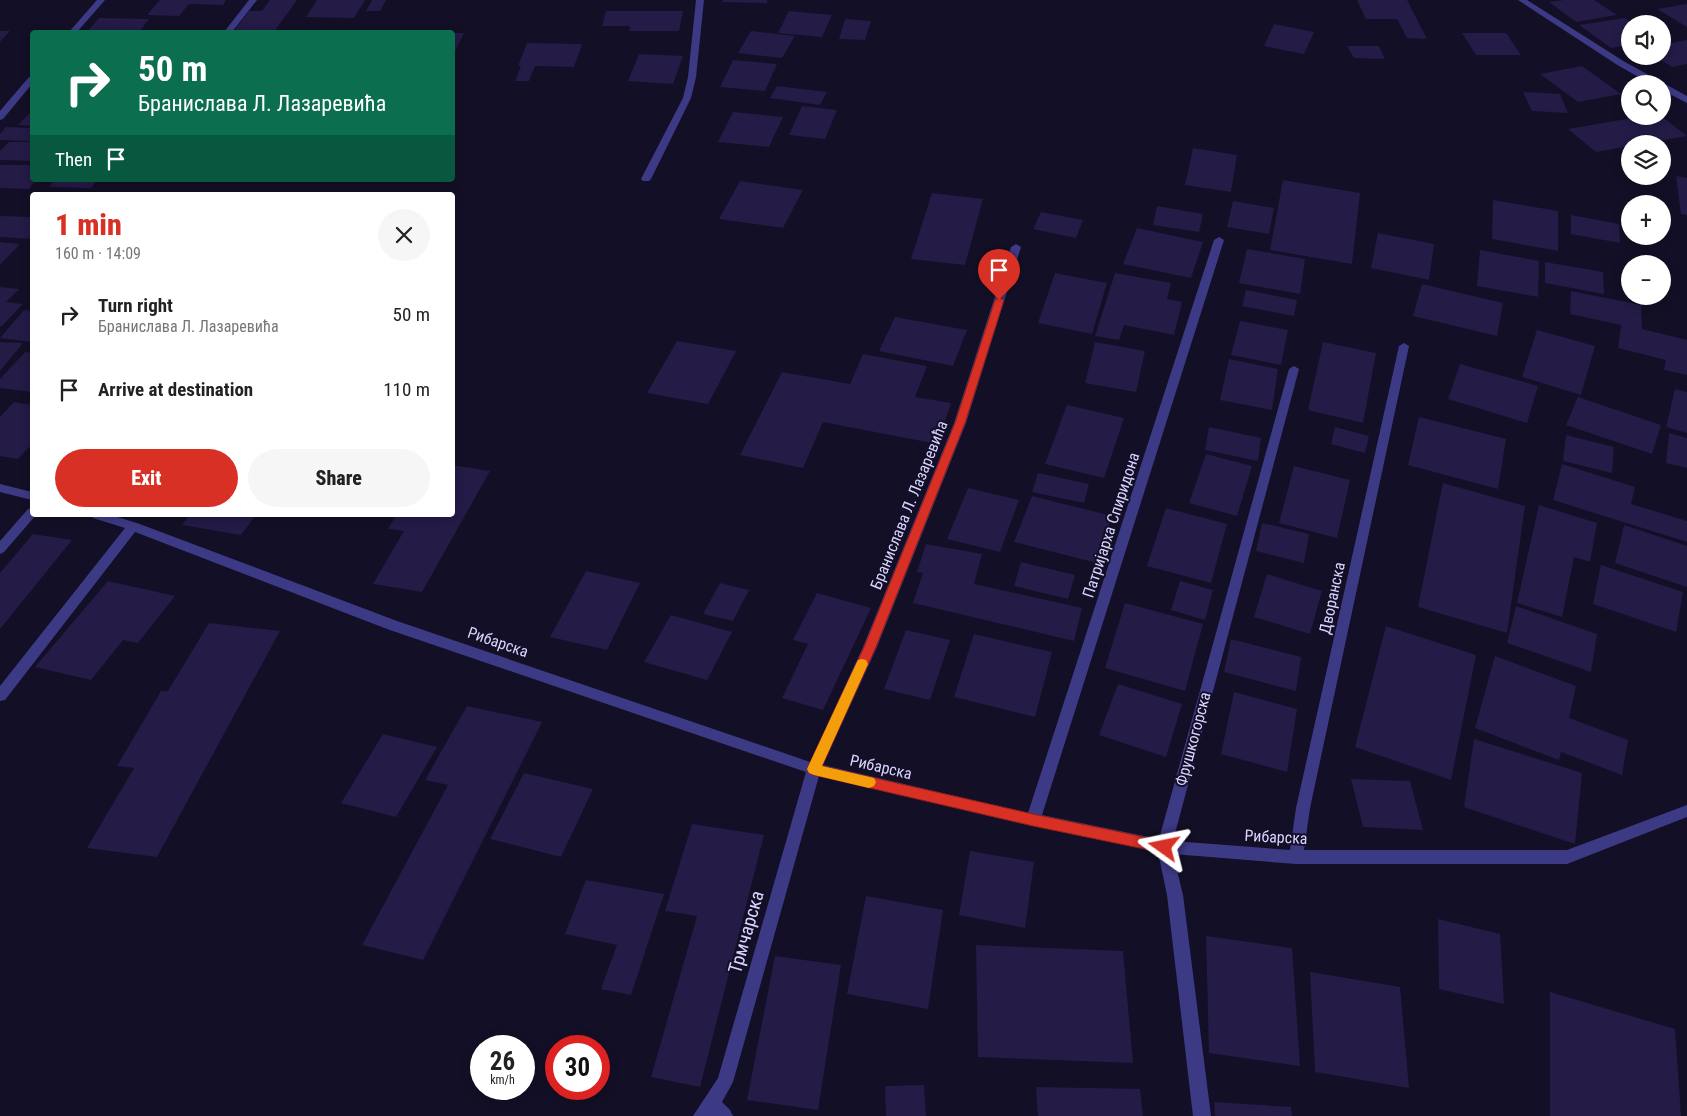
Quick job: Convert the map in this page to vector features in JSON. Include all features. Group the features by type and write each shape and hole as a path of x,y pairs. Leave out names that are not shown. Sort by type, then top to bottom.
{"street":[{"path":"75,30 101,0"},
{"path":"230,30 253,0"},
{"path":"646,179 687,98 692,77 700,0"},
{"path":"1522,0 1642,75"},
{"path":"0,117 30,81"},
{"path":"1671,91 1687,100"},
{"name":"Патријарха Спиридона","path":"1033,820 1219,240"},
{"name":"Бранислава Л. Лазаревића","path":"814,769 870,647 960,423 1016,247"},
{"name":"Дворанска","path":"1296,857 1305,798 1404,346"},
{"name":"Фрушкогорска","path":"1202,1116 1175,895 1164,847 1294,369"},
{"path":"0,488 30,496"},
{"path":"0,549 30,514"},
{"name":"Рибарска","path":"104,517 133,526 392,625 814,769 1033,820 1164,847 1296,857 1566,857 1687,811"},
{"path":"0,696 133,526"},
{"name":"Трмчарска","path":"724,1116 706,1109 725,1082 814,769"}],"building":[{"path":"160,0 226,0 223,5 189,4 179,16 147,15"},
{"path":"270,0 297,0 275,30 235,30 249,11 262,11"},
{"path":"317,0 365,0 354,18 306,17"},
{"path":"372,0 386,0 380,11 366,11"},
{"path":"723,0 767,0 767,3 722,2"},
{"path":"1357,0 1407,0 1427,39 1407,38 1397,19 1366,19"},
{"path":"1594,0 1617,15 1576,22 1549,2"},
{"path":"1687,4 1687,27 1671,17 1671,15 1667,15 1657,9"},
{"path":"606,11 683,11 679,31 629,31 630,26 602,26"},
{"path":"789,11 832,15 822,37 778,33"},
{"path":"99,18 149,19 141,30 89,30"},
{"path":"845,19 871,21 865,40 839,39"},
{"path":"1621,19 1621,46 1611,48 1579,25"},
{"path":"1274,24 1314,32 1304,54 1264,46"},
{"path":"0,31 10,31 0,42"},
{"path":"751,31 795,36 782,58 738,53"},
{"path":"455,33 464,33 455,51"},
{"path":"1462,33 1506,33 1521,55 1476,55"},
{"path":"1687,40 1687,64 1672,67 1669,65 1671,65 1671,43"},
{"path":"527,43 582,44 574,67 535,66 529,81 515,81 521,66 518,66"},
{"path":"1347,46 1379,46 1385,59 1354,58"},
{"path":"639,54 683,56 673,84 628,81"},
{"path":"733,60 777,64 765,91 720,87"},
{"path":"1582,66 1621,94 1578,102 1540,74"},
{"path":"777,86 827,92 820,105 770,98"},
{"path":"1523,92 1560,94 1568,113 1532,111"},
{"path":"802,106 837,110 825,139 789,135"},
{"path":"733,112 783,117 769,147 718,142"},
{"path":"30,113 30,126 18,125"},
{"path":"1621,120 1621,125 1671,124 1687,136 1671,139 1671,135 1621,135 1621,148 1596,152 1568,129"},
{"path":"6,127 30,128 30,141 0,140 0,134"},
{"path":"9,142 30,142 30,161 0,160 0,151"},
{"path":"1193,148 1237,155 1231,192 1185,185"},
{"path":"0,165 30,165 30,182 34,182 29,189 0,188"},
{"path":"1676,176 1687,178 1687,215 1681,214"},
{"path":"1283,180 1360,193 1352,264 1270,250"},
{"path":"740,181 803,190 783,228 719,219"},
{"path":"53,182 96,182 91,188 49,187"},
{"path":"932,193 983,199 965,265 911,259"},
{"path":"1493,200 1558,211 1558,251 1492,239"},
{"path":"1233,201 1274,208 1269,234 1227,227"},
{"path":"1157,206 1203,214 1199,232 1153,225"},
{"path":"1041,212 1083,220 1076,238 1033,229"},
{"path":"1571,215 1619,224 1620,243 1571,234"},
{"path":"0,216 30,217 30,239 0,237"},
{"path":"1137,228 1203,242 1191,278 1123,264"},
{"path":"1378,233 1434,244 1429,280 1371,268"},
{"path":"0,242 20,244 0,265"},
{"path":"1247,249 1305,259 1300,294 1239,283"},
{"path":"1480,250 1539,261 1538,297 1477,286"},
{"path":"1545,262 1603,272 1604,294 1545,283"},
{"path":"1055,273 1107,283 1092,334 1038,323"},
{"path":"1115,273 1171,283 1167,299 1182,302 1174,335 1124,325 1119,340 1095,336"},
{"path":"1422,284 1503,303 1497,336 1413,316"},
{"path":"0,287 19,289 6,302 23,304 2,326 0,326"},
{"path":"1246,290 1297,300 1294,316 1242,306"},
{"path":"1571,291 1621,301 1621,305 1641,305 1642,329 1687,340 1687,375 1664,370 1666,360 1618,348 1621,325 1570,314"},
{"path":"24,310 30,311 30,342 0,338"},
{"path":"895,317 967,330 953,366 879,351"},
{"path":"1240,321 1288,330 1281,365 1231,355"},
{"path":"1537,330 1595,346 1581,395 1522,377"},
{"path":"677,341 736,351 708,404 647,393"},
{"path":"0,342 23,343 0,371"},
{"path":"1095,342 1145,351 1136,392 1085,383"},
{"path":"1323,342 1376,353 1363,423 1308,410"},
{"path":"25,352 30,353 30,392 0,388 0,379"},
{"path":"863,354 927,366 915,397 951,403 937,444 823,422 803,468 740,455 782,372 850,384"},
{"path":"1229,359 1278,369 1272,410 1220,400"},
{"path":"1460,364 1538,386 1527,423 1448,399"},
{"path":"1675,389 1687,392 1687,433 1666,427"},
{"path":"1578,397 1661,425 1652,454 1566,425"},
{"path":"14,402 30,405 30,446 18,459 0,456 0,417"},
{"path":"1067,405 1124,418 1104,478 1045,464"},
{"path":"1419,417 1506,439 1498,489 1408,465"},
{"path":"1209,427 1261,438 1258,461 1205,450"},
{"path":"1335,427 1369,436 1365,453 1331,444"},
{"path":"1669,433 1687,438 1687,468 1666,463"},
{"path":"1566,435 1614,447 1612,473 1563,461"},
{"path":"1206,454 1252,466 1237,516 1189,503"},
{"path":"1562,464 1635,487 1631,504 1687,521 1687,542 1553,500"},
{"path":"455,465 490,471 422,592 373,584 404,531 388,529 395,517 455,517"},
{"path":"1294,466 1350,480 1337,538 1279,523"},
{"path":"1038,473 1089,484 1084,503 1032,492"},
{"path":"1443,483 1525,506 1507,633 1418,607"},
{"path":"968,488 1019,500 1000,552 947,539"},
{"path":"1032,496 1112,516 1097,563 1014,542"},
{"path":"1539,505 1597,523 1590,562 1574,557 1562,617 1517,603"},
{"path":"1166,508 1227,524 1211,583 1147,566"},
{"path":"188,517 254,517 241,535 182,525"},
{"path":"1262,523 1309,534 1304,563 1256,551"},
{"path":"1624,525 1687,546 1687,587 1615,563"},
{"path":"33,534 72,540 0,629 0,573"},
{"path":"926,544 982,554 974,584 1082,608 1074,641 913,603 923,573 917,572"},
{"path":"1021,562 1075,575 1068,599 1014,586"},
{"path":"1601,565 1683,592 1676,632 1593,604"},
{"path":"586,571 640,583 607,650 550,637"},
{"path":"1267,574 1322,591 1310,634 1254,617"},
{"path":"108,581 175,596 138,643 123,640 91,680 35,667"},
{"path":"1180,581 1213,590 1205,620 1171,610"},
{"path":"720,583 749,590 733,621 703,614"},
{"path":"817,593 871,608 823,710 782,698 808,644 793,640"},
{"path":"1125,603 1203,624 1185,691 1105,668"},
{"path":"1516,606 1597,634 1591,672 1507,643"},
{"path":"671,615 732,632 707,680 644,662"},
{"path":"209,623 280,631 157,857 87,848 134,768 117,766 161,691 168,691"},
{"path":"1386,626 1476,655 1451,780 1355,747"},
{"path":"906,630 950,640 930,700 884,689"},
{"path":"974,634 1052,652 1035,717 954,697"},
{"path":"1231,639 1301,657 1296,691 1224,672"},
{"path":"1495,656 1576,686 1569,718 1628,740 1622,775 1561,752 1559,760 1475,728"},
{"path":"1118,684 1182,704 1166,757 1099,735"},
{"path":"1234,692 1297,709 1287,772 1221,754"},
{"path":"467,706 542,722 423,960 362,945 448,785 425,780"},
{"path":"383,734 437,747 396,817 341,803"},
{"path":"1474,739 1582,773 1575,844 1464,807"},
{"path":"524,773 593,789 561,857 490,839"},
{"path":"1351,779 1410,781 1423,830 1363,827"},
{"path":"692,824 764,835 700,1087 651,1077 697,916 665,911"},
{"path":"970,851 1034,862 1025,928 959,915"},
{"path":"586,880 664,894 631,995 601,989 617,945 565,934"},
{"path":"866,896 943,910 928,1009 847,994"},
{"path":"1438,919 1500,934 1504,1004 1439,989"},
{"path":"1206,936 1292,948 1300,1066 1209,1053"},
{"path":"976,945 1123,951 1133,1063 978,1057"},
{"path":"775,956 841,965 818,1110 747,1100"},
{"path":"1310,972 1400,987 1409,1088 1315,1072"},
{"path":"1550,992 1675,1029 1681,1116 1550,1116"},
{"path":"924,1085 926,1116 886,1116 885,1086"},
{"path":"1036,1087 1140,1089 1143,1116 1038,1116"},
{"path":"1214,1102 1291,1107 1292,1116 1215,1116"}],"slow traffic":[{"path":"862,664 814,769 869,782"}],"route":[{"path":"999,300 960,423 870,647 814,769 1033,820 1164,847"}]}
